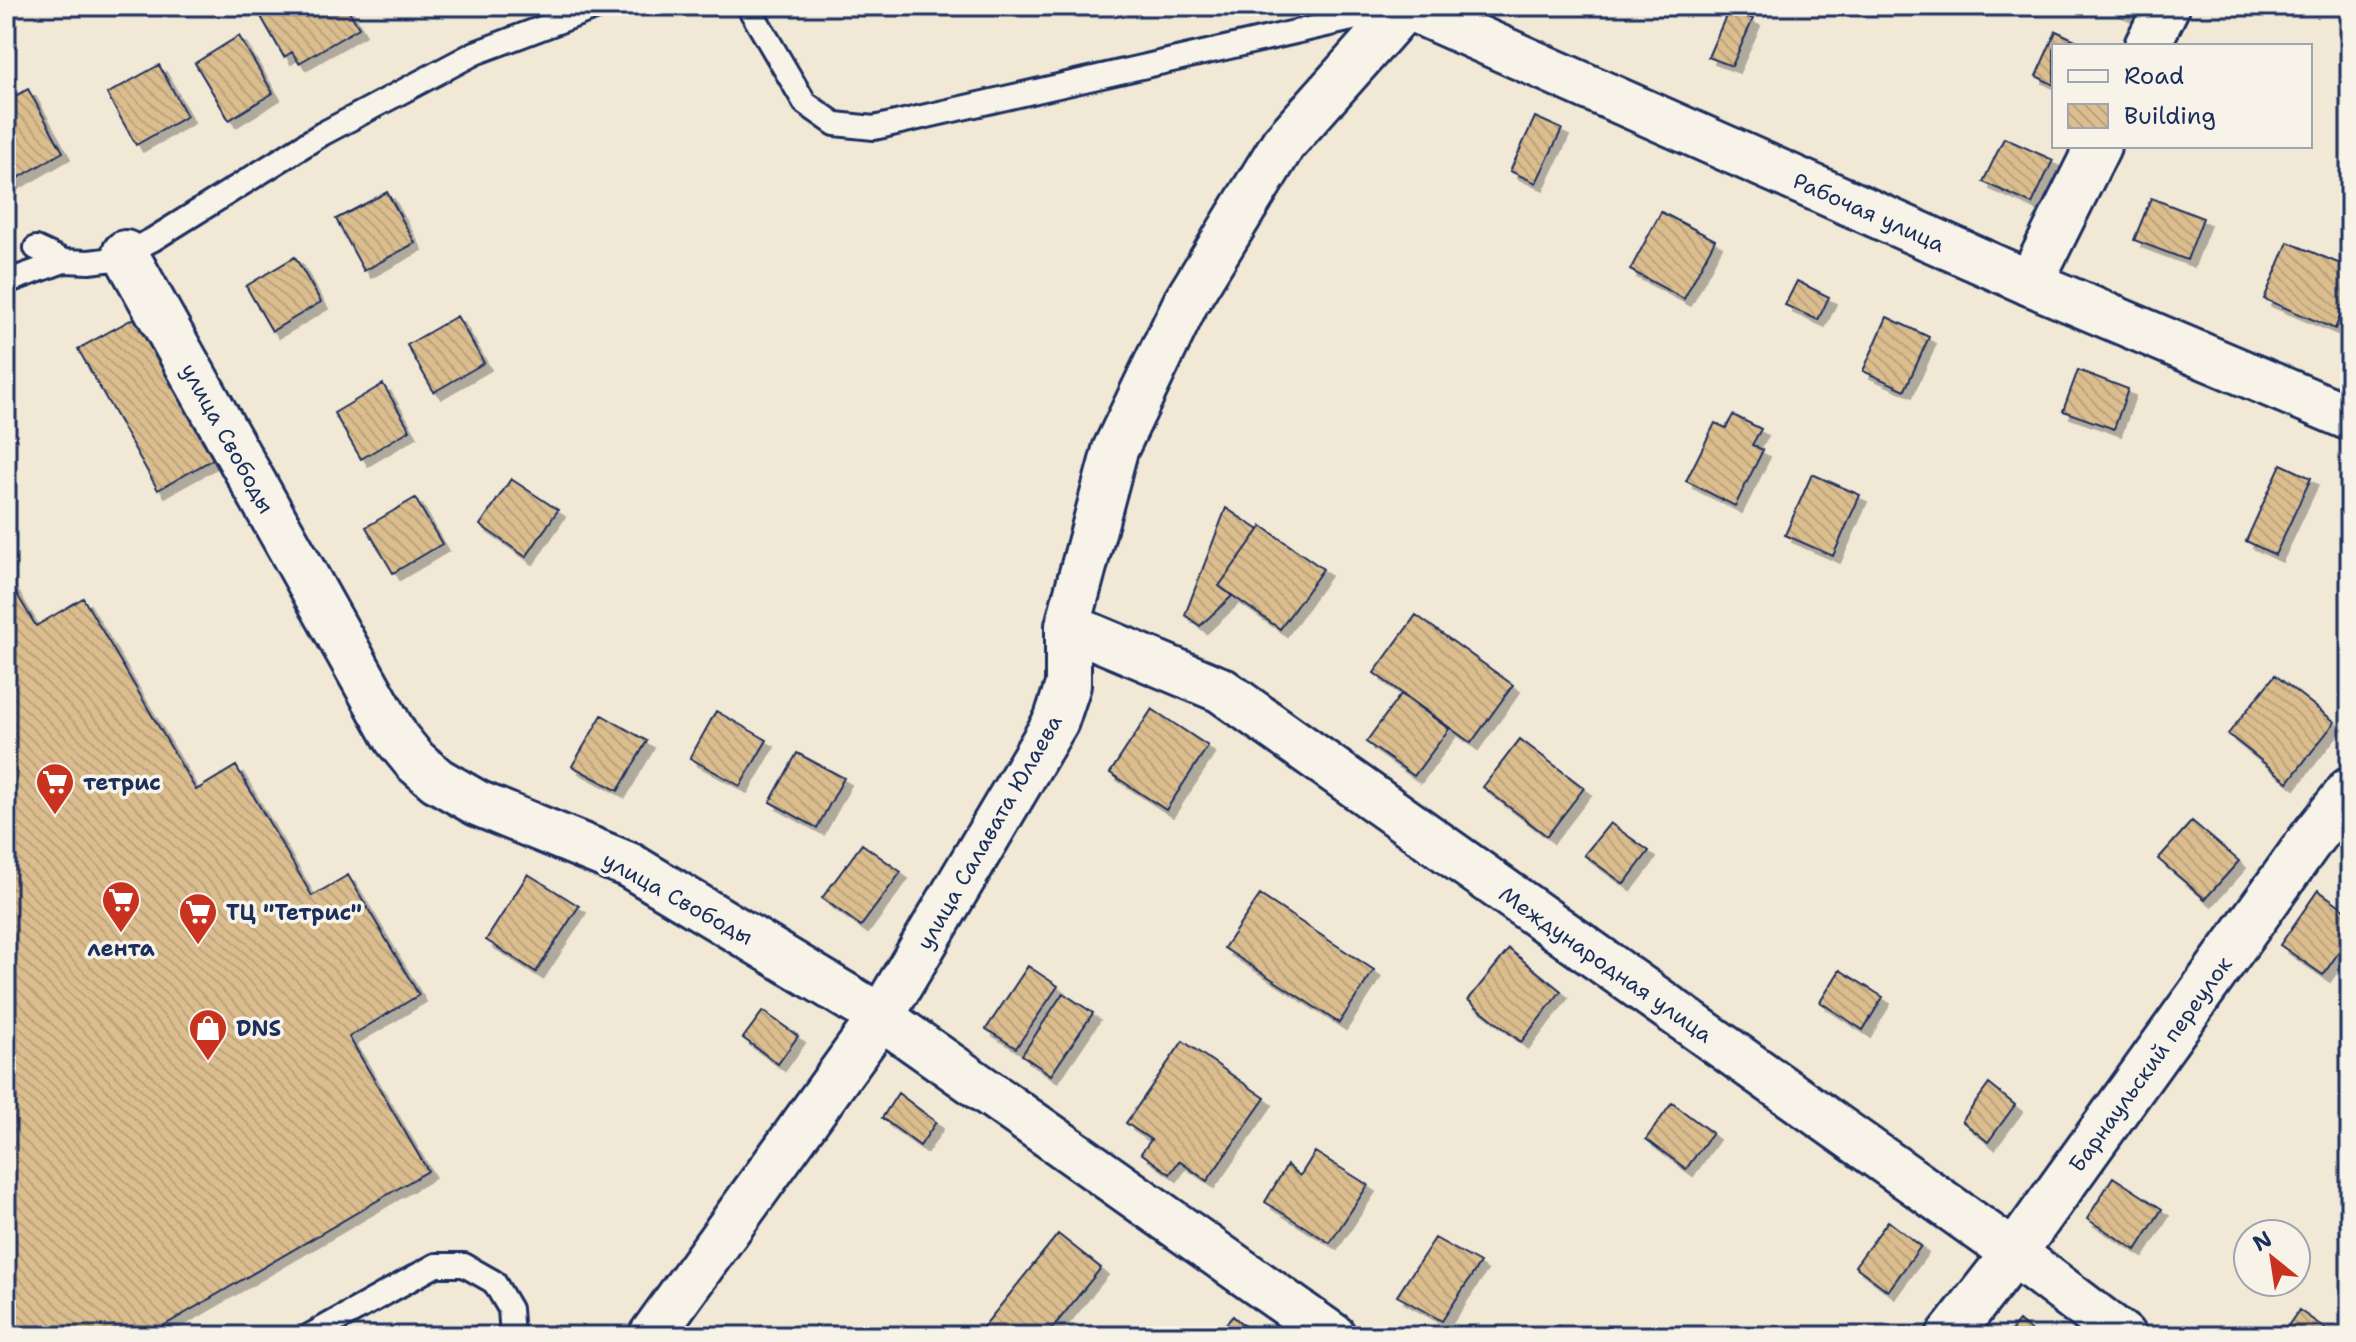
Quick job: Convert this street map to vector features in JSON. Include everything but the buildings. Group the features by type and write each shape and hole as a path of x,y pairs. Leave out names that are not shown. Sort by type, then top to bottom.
{"street":[{"name":"Рабочая улица","path":"1388,6 1405,6 2030,283 2350,418"},
{"name":"улица Салавата Юлаева","path":"651,1336 881,1017 1056,721 1068,685 1068,626 1115,450 1186,302 1283,144 1405,6"},
{"path":"2148,44 2167,6"},
{"path":"2030,283 2097,148"},
{"name":"улица Свободы","path":"125,253 397,739 415,761 437,780 477,803 629,865 881,1017 1333,1336"},
{"name":"Международная улица","path":"1068,626 1221,690 2014,1253 2123,1336"},
{"name":"Барнаульский переулок","path":"1949,1336 2014,1253 2314,835 2350,790"}],"lane":[{"path":"6,282 64,261 114,259 152,240 322,134 475,53 600,6"},
{"path":"748,6 805,103 835,124 874,128 1405,6"},
{"path":"36,248 64,261"},
{"path":"309,1336 436,1265 464,1265 494,1282 510,1309 512,1336"}],"place":[{"name":"тетрис","path":"55,816"},
{"name":"лента","path":"121,934"},
{"name":"ТЦ \"Тетрис\"","path":"198,946"},
{"name":"DNS","path":"208,1062"}]}
